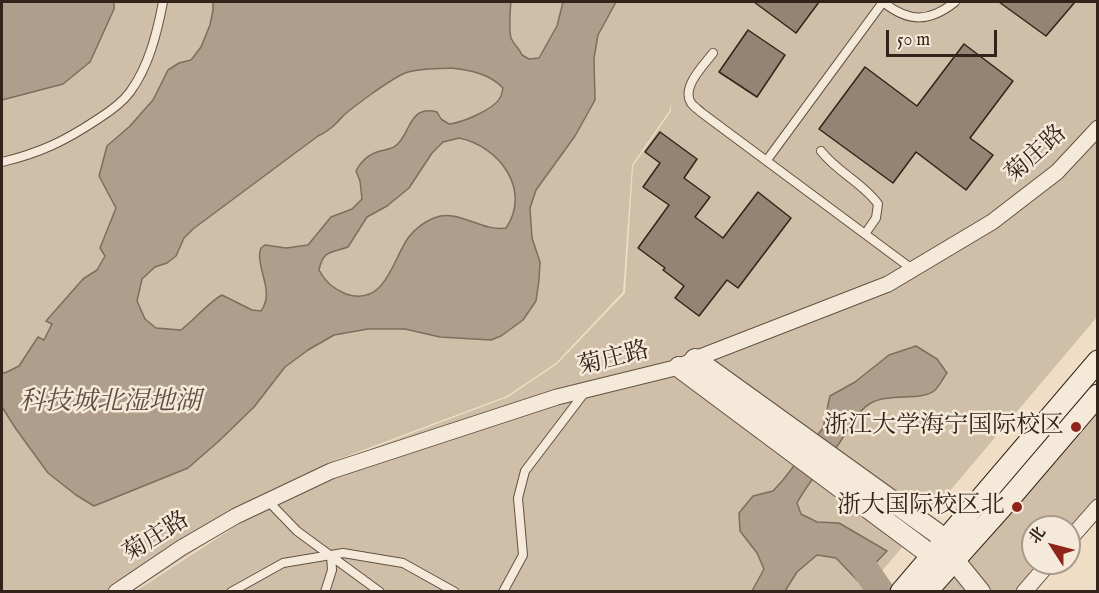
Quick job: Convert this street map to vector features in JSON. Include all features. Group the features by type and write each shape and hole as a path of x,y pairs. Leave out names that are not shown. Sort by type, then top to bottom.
{"main road":[{"path":"901,591 932,566 1098,361"},
{"path":"932,566 954,560 1098,395"}],"street":[{"name":"菊庄路","path":"116,591 181,548 268,501 331,471 557,397 687,363 888,284 992,222 1058,172 1098,128"},
{"path":"687,363 858,489 932,566"},
{"path":"1081,526 1098,507"},
{"path":"954,560 980,591"},
{"path":"1024,591 1038,575"}],"lane":[{"path":"2,162 26,156 65,141 108,113 129,94 146,64 163,2"},
{"path":"767,160 883,2 896,12 911,17 927,17 942,12 955,2"},
{"path":"713,53 691,84 688,95 692,104 912,270"},
{"path":"821,151 831,165 872,196 878,204 876,218 865,234"},
{"path":"503,591 523,555 518,498 525,471 587,390"},
{"path":"268,501 297,531 380,591"},
{"path":"231,591 283,563 343,553 403,563 455,591"},
{"path":"325,591 332,570 331,555"}],"shaded area":[{"path":"114,2 1097,2 1097,317 865,591 136,591 333,463 508,397 557,364 625,293 633,166 671,111 670,102 670,110 632,165 623,292 556,363 507,396 331,462 133,591 2,591 2,100 63,84 90,62 114,9"},
{"path":"1097,390 1097,507 1081,526 1081,515 1021,515 1021,575 1038,575 1024,591 927,592"}],"water":[{"path":"2,2 114,2 114,9 90,62 63,84 2,100"},
{"name":"科技城北湿地湖","path":"213,2 511,2 511,38 522,55 529,59 539,58 557,26 563,2 616,2 598,35 594,58 595,100 575,136 536,190 530,208 532,238 540,262 539,280 536,301 523,320 501,336 491,340 440,337 405,329 368,329 334,335 285,367 254,407 188,468 94,506 48,473 16,429 2,407 2,372 5,373 19,366 38,337 44,340 52,324 46,321 83,279 97,270 105,256 100,248 116,208 99,176 107,146 130,126 153,100 168,70 179,63 191,60 201,47 213,10","holes":["451,68 492,79 503,88 502,95 485,111 455,123 449,124 441,119 437,112 420,113 399,142 393,147 372,154 358,167 356,171 360,181 362,199 352,209 331,217 308,245 286,248 265,245 261,248 260,263 266,287 265,303 261,311 252,310 222,295 181,330 156,328 145,319 137,301 142,279 155,267 167,263 176,256 184,238 193,229 329,130 355,106 391,81 410,71","459,138 487,150 507,172 513,185 515,199 513,214 506,228 488,227 452,216 434,218 410,235 386,280 370,294 359,296 346,294 330,285 319,270 325,256 348,247 367,217 387,206 409,188 432,153 443,142"]},
{"path":"916,346 937,359 947,373 938,387 921,396 887,398 866,406 797,503 801,514 817,522 839,523 887,551 858,581 836,558 817,555 797,572 785,591 752,591 764,569 757,553 740,531 739,513 753,496 773,491 783,480 823,428 830,396 855,382 889,355"}],"building":[{"path":"754,2 819,2 796,33"},
{"path":"999,2 1075,2 1046,36"},
{"path":"748,30 785,55 757,97 719,72"},
{"path":"964,44 1013,81 970,138 993,155 966,190 916,152 893,183 819,129 865,67 917,106"},
{"path":"660,132 697,159 684,178 710,197 695,217 723,238 758,192 791,218 738,288 727,280 699,316 675,298 684,286 638,248 669,205 643,187 660,163 645,152"}],"waterway":[{"path":"842,545 855,554 881,592"}],"place":[{"name":"浙江大学海宁国际校区","path":"1076,427"},
{"name":"浙大国际校区北","path":"1017,507"}]}
